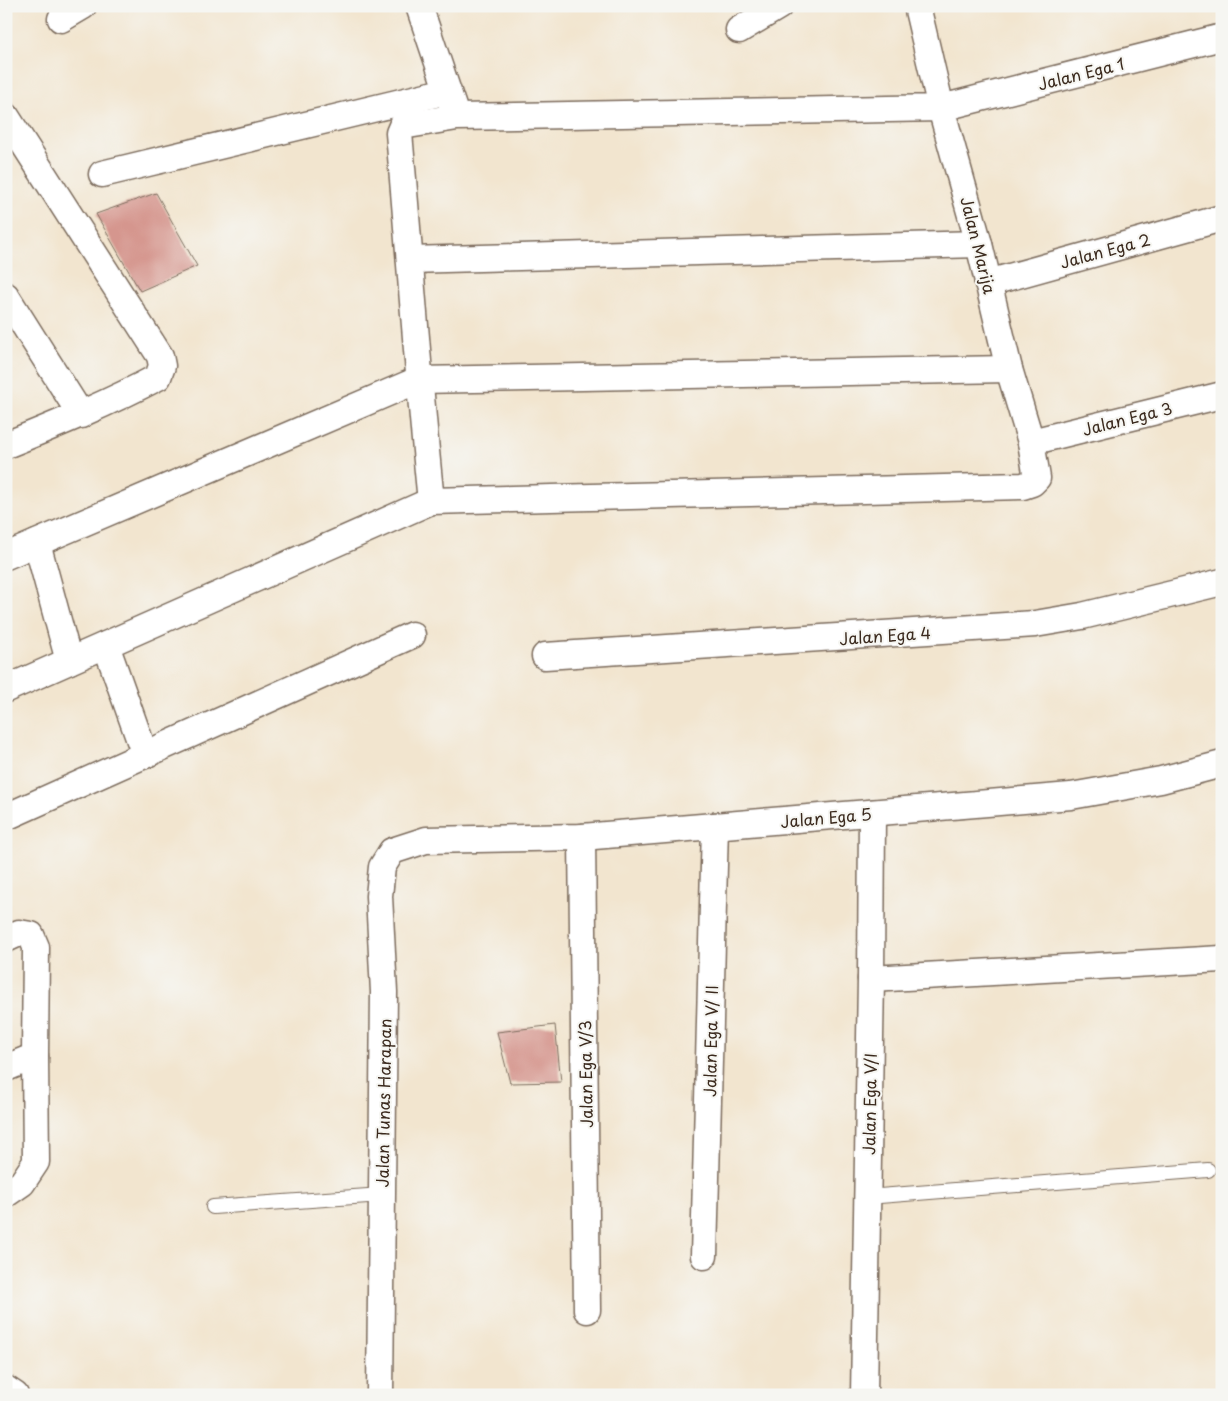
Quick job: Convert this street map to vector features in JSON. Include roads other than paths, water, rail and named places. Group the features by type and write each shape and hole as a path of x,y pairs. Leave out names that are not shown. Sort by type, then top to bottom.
{"street":[{"path":"739,30 779,6"},
{"name":"Jalan Marija","path":"430,501 1023,486 1032,483 1037,478 1032,442 1009,370 980,244 941,108 917,6"},
{"path":"427,9 447,92 457,117"},
{"name":"Jalan Ega 1","path":"410,260 399,133 402,126 457,117 941,108 1222,37"},
{"path":"102,174 447,92"},
{"path":"6,116 160,356 162,366 158,377 80,415 6,445"},
{"name":"Jalan Ega 2","path":"988,283 1222,218"},
{"path":"6,689 430,501 418,380 410,260 980,244"},
{"path":"6,296 80,415"},
{"path":"8,549 37,543 418,380 1009,370"},
{"name":"Jalan Ega 3","path":"1032,442 1222,395"},
{"path":"37,543 69,661"},
{"name":"Jalan Ega 4","path":"544,656 1034,624 1082,616 1222,582"},
{"path":"6,817 412,635"},
{"path":"106,645 145,755"},
{"name":"Jalan Ega 5","path":"426,840 582,837 1071,796 1161,780 1222,764"},
{"name":"Jalan Ega V/I","path":"864,1395 872,813"},
{"name":"Jalan Ega V/ II","path":"704,1256 715,826"},
{"name":"Jalan Ega V/3","path":"582,837 587,1310"},
{"name":"Jalan Tunas Harapan","path":"380,1395 384,992 379,896 382,867 392,851 426,840"},
{"path":"6,939 19,933 31,935 36,947 36,1162 22,1183 6,1194"},
{"path":"871,979 1222,959"},
{"path":"6,1068 35,1056"},
{"path":"6,1390 15,1395"}],"lane":[{"path":"867,1196 1208,1170"},
{"path":"213,1206 382,1195"}]}
